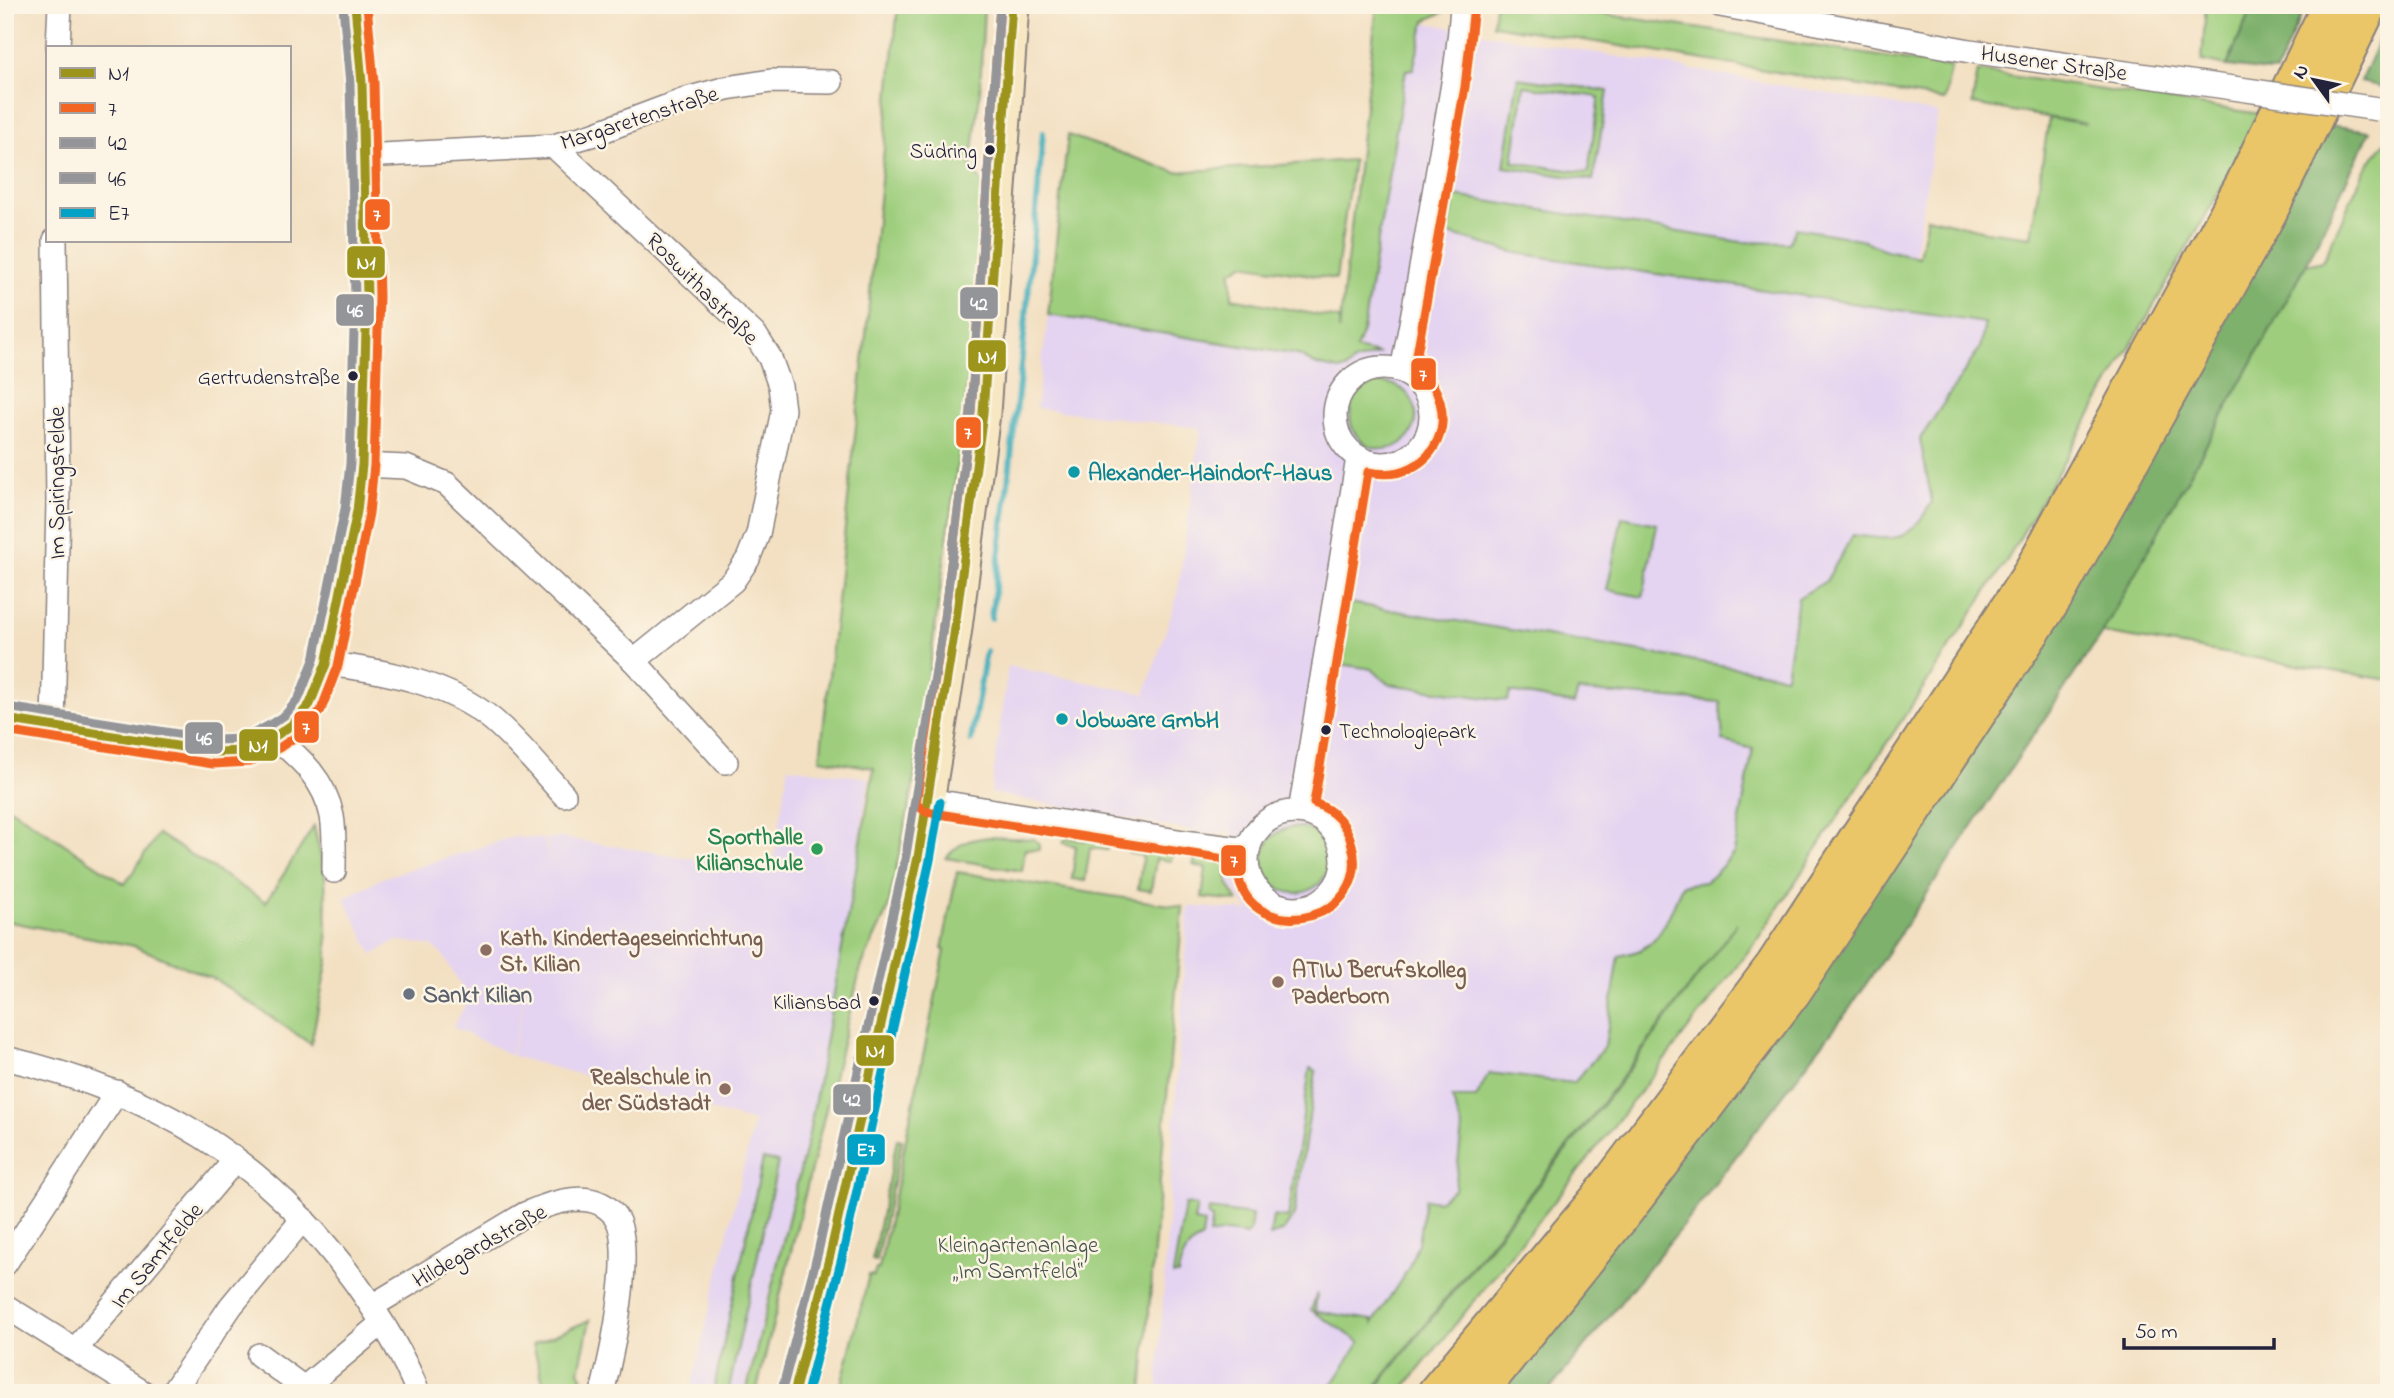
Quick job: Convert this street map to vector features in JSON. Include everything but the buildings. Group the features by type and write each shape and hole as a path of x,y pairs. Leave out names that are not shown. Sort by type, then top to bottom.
{"highway":[{"path":"1437,1393 1603,1195 1775,966 2029,579 2245,184 2332,5"},
{"path":"1477,1393 1626,1208 1792,991 2056,593 2268,211 2368,5"}],"main road":[{"path":"794,1393 830,1255 916,869 954,635 983,413 1012,5"}],"street":[{"path":"58,46 60,5"},
{"path":"5,719 215,752 246,751 293,724 310,704 326,664 356,511 362,465 368,297 362,83 355,5"},
{"path":"1402,370 1460,38 1462,5"},
{"name":"Husener Straße","path":"1720,5 1970,51 2384,110"},
{"name":"Margaretenstraße","path":"363,156 554,146 690,98 727,88 771,81 831,82"},
{"name":"Roswithastraße","path":"554,146 756,336 770,358 783,410 767,498 758,534 748,559 733,581 634,661"},
{"name":"Im Spiringsfelde","path":"53,726 58,502 55,242"},
{"path":"1373,368 1402,370 1423,387 1432,416 1425,440 1414,453 1395,463 1374,464 1358,458 1343,445 1335,426 1339,394 1349,380 1373,368"},
{"path":"1300,812 1358,458"},
{"path":"362,465 406,467 447,484 634,661 726,762"},
{"path":"326,664 411,679 458,697 493,720 564,796"},
{"path":"274,737 309,767 320,785 332,815 334,871"},
{"path":"928,800 1248,850"},
{"path":"1300,812 1326,822 1340,843 1343,868 1332,891 1323,899 1300,908 1274,903 1255,887 1250,875 1248,850 1259,828 1268,820 1279,814 1300,812"},
{"path":"5,1058 60,1072 117,1092 196,1132 272,1188 330,1248 377,1314 407,1364 418,1393"},
{"path":"5,1264 117,1092"},
{"name":"Im Samtfelde","path":"75,1350 236,1159"},
{"name":"Hildegardstraße","path":"377,1314 525,1214 547,1204 572,1199 588,1200 607,1208 616,1217 621,1230 624,1254 618,1315 602,1393"},
{"path":"172,1393 231,1306 303,1219"},
{"path":"5,1306 144,1393"},
{"path":"259,1355 304,1388 377,1314"}],"shaded area":[{"name":"Technologiepark","path":"1415,21 1938,113 1915,255 1885,250 1860,239 1796,228 1789,243 1741,242 1456,196 1449,234 1516,253 1985,323 1980,348 1921,439 1933,502 1916,529 1890,540 1853,535 1826,581 1798,598 1787,676 1343,602 1372,669 1388,684 1508,701 1510,692 1574,704 1577,691 1721,703 1753,749 1734,853 1705,882 1682,885 1657,936 1642,949 1619,956 1604,1045 1574,1083 1490,1074 1476,1098 1452,1098 1462,1128 1455,1190 1438,1201 1425,1199 1418,1243 1408,1269 1371,1326 1372,1320 1315,1311 1315,1300 1311,1310 1360,1342 1327,1393 1157,1393 1188,906 1249,911 1230,885 1226,873 1233,830 1213,835 991,793 1008,666 1145,694 1177,597 1201,428 1036,408 1048,316 1298,355 1317,365 1354,362 1363,331"},
{"name":"Realschule in der Südstadt","path":"788,767 869,778 850,903 808,1134 744,1393 690,1393 754,1122 512,1056 543,913 511,1055 453,1027 469,999 443,955 432,946 403,941 393,942 373,955 344,898 382,878 513,837 544,839 552,867 546,839 563,838 772,871"}],"green space":[{"path":"898,5 984,5 980,93 971,167 985,187 965,410 913,787 888,909 861,967 756,1393 746,1393 809,1134 874,768 820,759"},
{"path":"1377,5 1448,5 1449,9 1425,21 1413,69 1406,70 1363,331 1356,349 1378,354 1339,370 1317,365 1298,355 1048,315 1068,135 1176,172 1353,160 1336,279 1243,264 1231,272 1232,298 1339,319 1339,331"},
{"path":"1495,5 1544,5 1951,67 1945,100 1493,25"},
{"path":"2206,5 2253,5 2227,66 2202,61"},
{"path":"2253,5 2306,5 2276,72 2227,66"},
{"path":"2389,17 2389,88 2360,82"},
{"path":"1978,71 2260,114 2221,189 2006,562 1757,940 1578,1172 1400,1393 1372,1393 1605,1102 1737,923 1603,1102 1370,1393 1327,1393 1360,1342 1311,1310 1317,1293 1315,1311 1373,1320 1373,1323 1408,1269 1418,1243 1425,1199 1438,1201 1455,1189 1462,1128 1452,1098 1476,1098 1489,1073 1574,1083 1605,1046 1619,956 1648,945 1661,930 1682,885 1705,882 1734,853 1753,749 1723,741 1720,702 1578,691 1574,704 1510,692 1508,701 1388,684 1372,669 1334,663 1343,602 1786,676 1798,598 1826,581 1853,535 1881,538 1900,536 1916,525 1932,502 1920,439 1980,348 1985,323 1516,253 1448,234 1455,196 1741,242 1789,243 1796,228 1860,239 1885,250 1919,257 1927,217 1985,231 2031,237 2049,118 2087,124 1972,104"},
{"path":"1518,78 1608,91 1593,180 1504,167","holes":["1524,86 1599,97 1588,173 1513,162"]},
{"path":"2330,125 2370,131 2306,265 2102,633 1850,1008 1681,1228 1547,1393 1501,1393"},
{"path":"2389,136 2389,680 2102,633 2306,265 2323,261 2364,171"},
{"path":"1383,383 1396,386 1406,393 1413,403 1416,416 1413,429 1406,439 1396,446 1383,449 1370,446 1360,439 1353,429 1350,416 1353,403 1360,393 1370,386"},
{"path":"1622,517 1657,524 1643,597 1607,590"},
{"path":"10,808 125,884 158,834 266,902 314,826 325,877 328,959 311,1044 216,980 134,946 5,921 5,816"},
{"path":"1296,827 1309,830 1319,837 1326,847 1329,860 1326,873 1319,883 1309,890 1296,893 1283,890 1273,883 1266,873 1263,860 1266,847 1273,837 1283,830"},
{"path":"989,837 1034,839 1039,844 1039,850 1025,849 1022,871 946,858 965,843"},
{"path":"1066,838 1108,844 1107,850 1090,848 1085,881 1072,879 1076,846 1063,843"},
{"path":"1130,847 1172,853 1171,861 1156,859 1151,891 1138,889 1143,856 1128,853"},
{"path":"1197,856 1226,861 1228,882 1238,901 1202,897 1206,868 1193,865"},
{"name":"Kleingartenanlage „Im Samtfeld“","path":"957,872 1183,907 1142,1393 844,1393 844,1390 840,1389 869,1275 874,1276 876,1269 879,1269 945,950 942,949"},
{"path":"1310,1068 1316,1071 1294,1215 1283,1231 1270,1236 1273,1216 1288,1218"},
{"path":"897,1139 902,1140 876,1261 872,1260"},
{"path":"763,1159 778,1162 728,1393 713,1393"},
{"path":"1185,1204 1197,1206 1194,1221 1204,1223 1202,1238 1186,1253 1178,1275 1173,1275"},
{"path":"1209,1209 1252,1215 1250,1231 1247,1235 1226,1232 1209,1235 1212,1218 1208,1216"},
{"path":"590,1320 579,1371 591,1393 546,1393 533,1344"}],"waterway":[{"path":"991,618 1020,376 1043,133"},
{"path":"971,740 986,651"}],"transit line":[{"name":"N1","path":"5,719 215,752 246,751 293,724 310,704 326,664 357,511 362,465 367,297 362,83 355,5"},
{"name":"7","path":"5,731 213,764 250,762 279,748 301,733 321,710 338,666 369,513 374,465 379,297 374,83 367,5"},
{"name":"7","path":"1000,5 971,412 916,804 926,812 1237,861 1240,883 1251,902 1269,914 1290,918 1311,916 1331,907 1346,892 1354,871 1352,845 1343,824 1328,810 1314,803 1368,472 1392,473 1412,467 1427,456 1438,440 1442,422 1440,402 1431,383 1415,365 1465,87 1474,6"},
{"name":"42","path":"782,1390 818,1252 906,855 942,633 971,412 1000,5"},
{"name":"N1","path":"794,1393 830,1255 918,857 954,635 983,413 1012,5"},
{"name":"46","path":"7,707 216,740 243,739 285,715 299,698 314,660 345,509 350,464 355,297 350,84 343,6"},
{"name":"E7","path":"807,1393 842,1258 930,860 940,802"}],"place":[{"name":"Südring","path":"990,150"},
{"name":"Gertrudenstraße","path":"353,376"},
{"name":"Alexander-Haindorf-Haus","path":"1074,472"},
{"name":"Jobware GmbH","path":"1062,719"},
{"name":"Technologiepark","path":"1326,730"},
{"name":"Sporthalle Kilianschule","path":"817,849"},
{"name":"Kath. Kindertageseinrichtung St. Kilian","path":"486,950"},
{"name":"ATIW Berufskolleg Paderborn","path":"1278,982"},
{"name":"Sankt Kilian","path":"409,994"},
{"name":"Kiliansbad","path":"874,1001"},
{"name":"Realschule in der Südstadt","path":"725,1089"}]}
